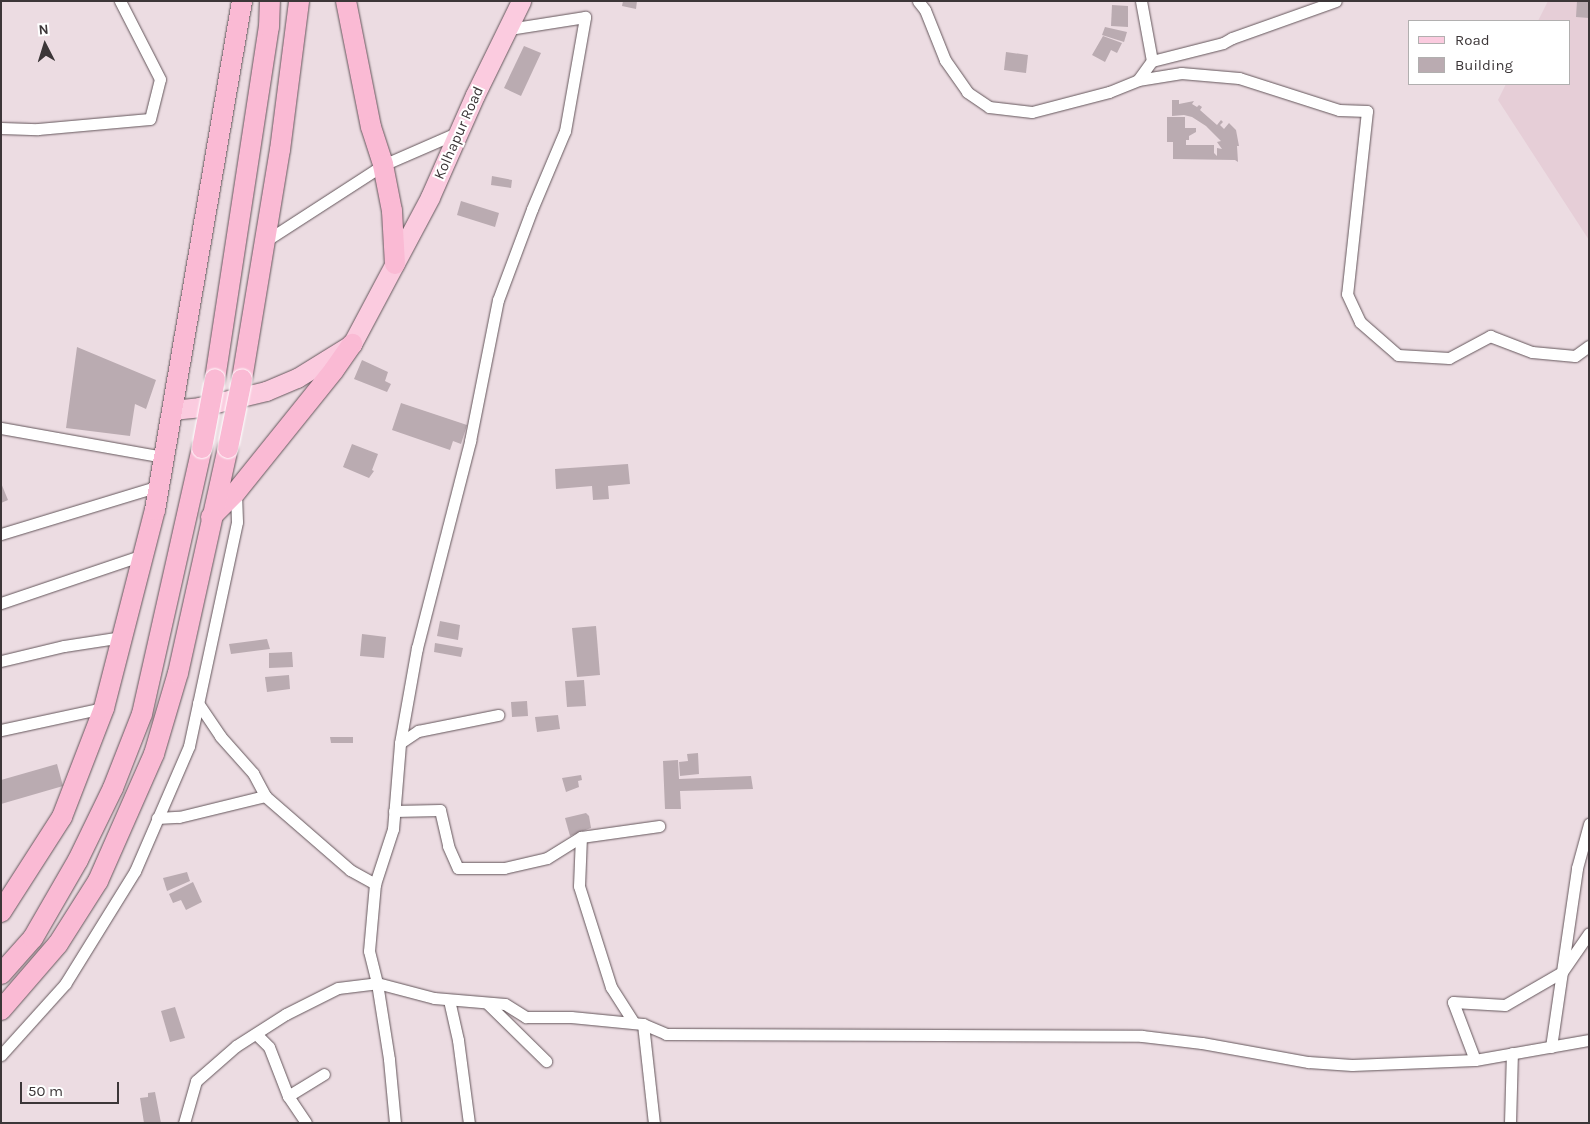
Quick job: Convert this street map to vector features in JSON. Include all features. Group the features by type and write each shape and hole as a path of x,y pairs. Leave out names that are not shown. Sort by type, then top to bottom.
{"highway":[{"path":"1,912 62,817 104,708 159,486 242,1"},
{"path":"1,974 33,938 78,860 113,788 142,714 202,448 215,379 268,27 270,1"},
{"path":"1,1010 58,944 98,881 129,815 154,754 178,673 242,379 263,243 280,150 299,1"},
{"path":"346,1 372,127 383,165 392,211 395,264"},
{"path":"211,517 236,492 334,370 352,344"}],"main road":[{"name":"Kolhapur Road","path":"352,344 430,197 475,95 509,29 521,1"},
{"path":"172,410 199,407 266,392 297,378 352,344"}],"street":[{"path":"1,128 38,129 150,119 160,80 120,1"},
{"path":"918,1 925,10 945,60 967,92 989,107 1032,112 1109,92 1138,80 1181,73 1239,78 1339,110 1367,111 1347,294 1360,322 1398,356 1449,358 1490,336 1532,352 1575,356 1589,346"},
{"path":"1141,1 1152,61"},
{"path":"1297,1 1300,14"},
{"path":"1138,80 1152,61 1223,43 1336,1"},
{"path":"396,1123 389,1059 377,983 369,951 375,884 393,829 400,743 417,648 470,441 498,300 532,210 565,131 585,17 509,29"},
{"path":"263,243 383,165 459,132"},
{"path":"1,428 164,457"},
{"path":"1,534 159,486"},
{"path":"1,1055 66,984 135,871 189,746 237,522 236,492"},
{"path":"1,603 143,555"},
{"path":"1,661 64,646 122,637"},
{"path":"198,703 220,736 254,774 265,796 350,870 375,884"},
{"path":"1,730 104,708"},
{"path":"400,743 418,731 498,715"},
{"path":"158,818 179,817 265,796"},
{"path":"394,811 440,810 448,846 458,868 504,868 547,858 581,837 659,826"},
{"path":"1551,1047 1577,868 1589,824"},
{"path":"581,837 579,886 611,987 638,1024 654,1123"},
{"path":"1475,1060 1453,1002 1505,1005 1562,972 1589,933"},
{"path":"184,1123 196,1081 236,1046 286,1014 338,988 377,983 434,998 505,1004 526,1017 571,1017 638,1024 666,1034 1142,1036 1202,1043 1308,1062 1352,1065 1475,1060 1589,1040"},
{"path":"449,1000 458,1040 469,1123"},
{"path":"487,1003 546,1061"},
{"path":"256,1034 269,1047 288,1096 306,1123"},
{"path":"1510,1123 1512,1053"},
{"path":"288,1096 324,1074"}],"shaded area":[{"path":"1548,1 1589,1 1589,240 1498,100 1506,85 1570,85 1570,20 1538,20"}],"building":[{"path":"623,1 637,1 636,9 622,6"},
{"path":"1577,1 1589,1 1589,18 1576,17"},
{"path":"1112,5 1128,6 1128,27 1111,26"},
{"path":"1105,27 1127,32 1124,42 1102,35"},
{"path":"1103,36 1122,43 1117,53 1111,50 1105,62 1092,55"},
{"path":"524,46 541,53 521,96 504,88"},
{"path":"1006,52 1028,55 1026,73 1004,70"},
{"path":"1172,100 1179,100 1179,104 1194,101 1192,104 1202,107 1200,110 1217,125 1221,120 1223,122 1220,125 1224,129 1229,123 1236,130 1239,146 1237,146 1238,162 1235,160 1173,159 1173,142 1167,142 1167,117 1185,117 1185,128 1196,128 1196,132 1189,136 1189,140 1186,140 1186,145 1214,145 1214,153 1217,156 1217,148 1222,149 1217,142 1221,141 1206,126 1192,117 1184,115 1172,116"},
{"path":"492,176 512,180 511,188 491,185"},
{"path":"461,201 499,213 495,227 457,215"},
{"path":"77,347 156,380 146,409 135,404 130,436 66,428"},
{"path":"362,360 388,372 385,381 391,384 387,392 354,379"},
{"path":"401,403 467,425 461,444 453,441 450,450 392,430"},
{"path":"352,444 378,454 372,470 374,471 369,478 343,467"},
{"path":"628,464 630,484 608,486 609,499 593,500 592,486 556,489 555,469"},
{"path":"1,483 8,500 1,503"},
{"path":"440,621 460,625 458,640 437,636"},
{"path":"596,626 600,675 577,677 572,628"},
{"path":"362,634 386,637 384,658 360,656"},
{"path":"267,639 270,649 231,654 229,644"},
{"path":"435,643 463,648 461,657 434,652"},
{"path":"292,652 293,667 269,668 269,653"},
{"path":"289,675 290,689 267,692 265,677"},
{"path":"584,680 586,706 567,707 565,681"},
{"path":"527,701 528,716 512,717 511,702"},
{"path":"558,715 560,729 537,732 535,717"},
{"path":"330,737 353,737 353,743 331,743"},
{"path":"698,753 699,774 680,776 679,762 688,761 687,754"},
{"path":"678,760 679,779 751,776 753,789 680,791 681,809 665,809 663,761"},
{"path":"57,764 63,786 1,804 1,780"},
{"path":"581,775 582,780 578,781 579,787 566,792 562,778"},
{"path":"586,813 589,816 591,828 570,836 565,818"},
{"path":"187,872 190,881 167,891 163,878"},
{"path":"193,882 202,902 186,910 181,900 173,903 169,894"},
{"path":"175,1007 185,1038 170,1042 161,1011"},
{"path":"155,1092 161,1123 144,1123 140,1098 148,1097 148,1093"}]}
